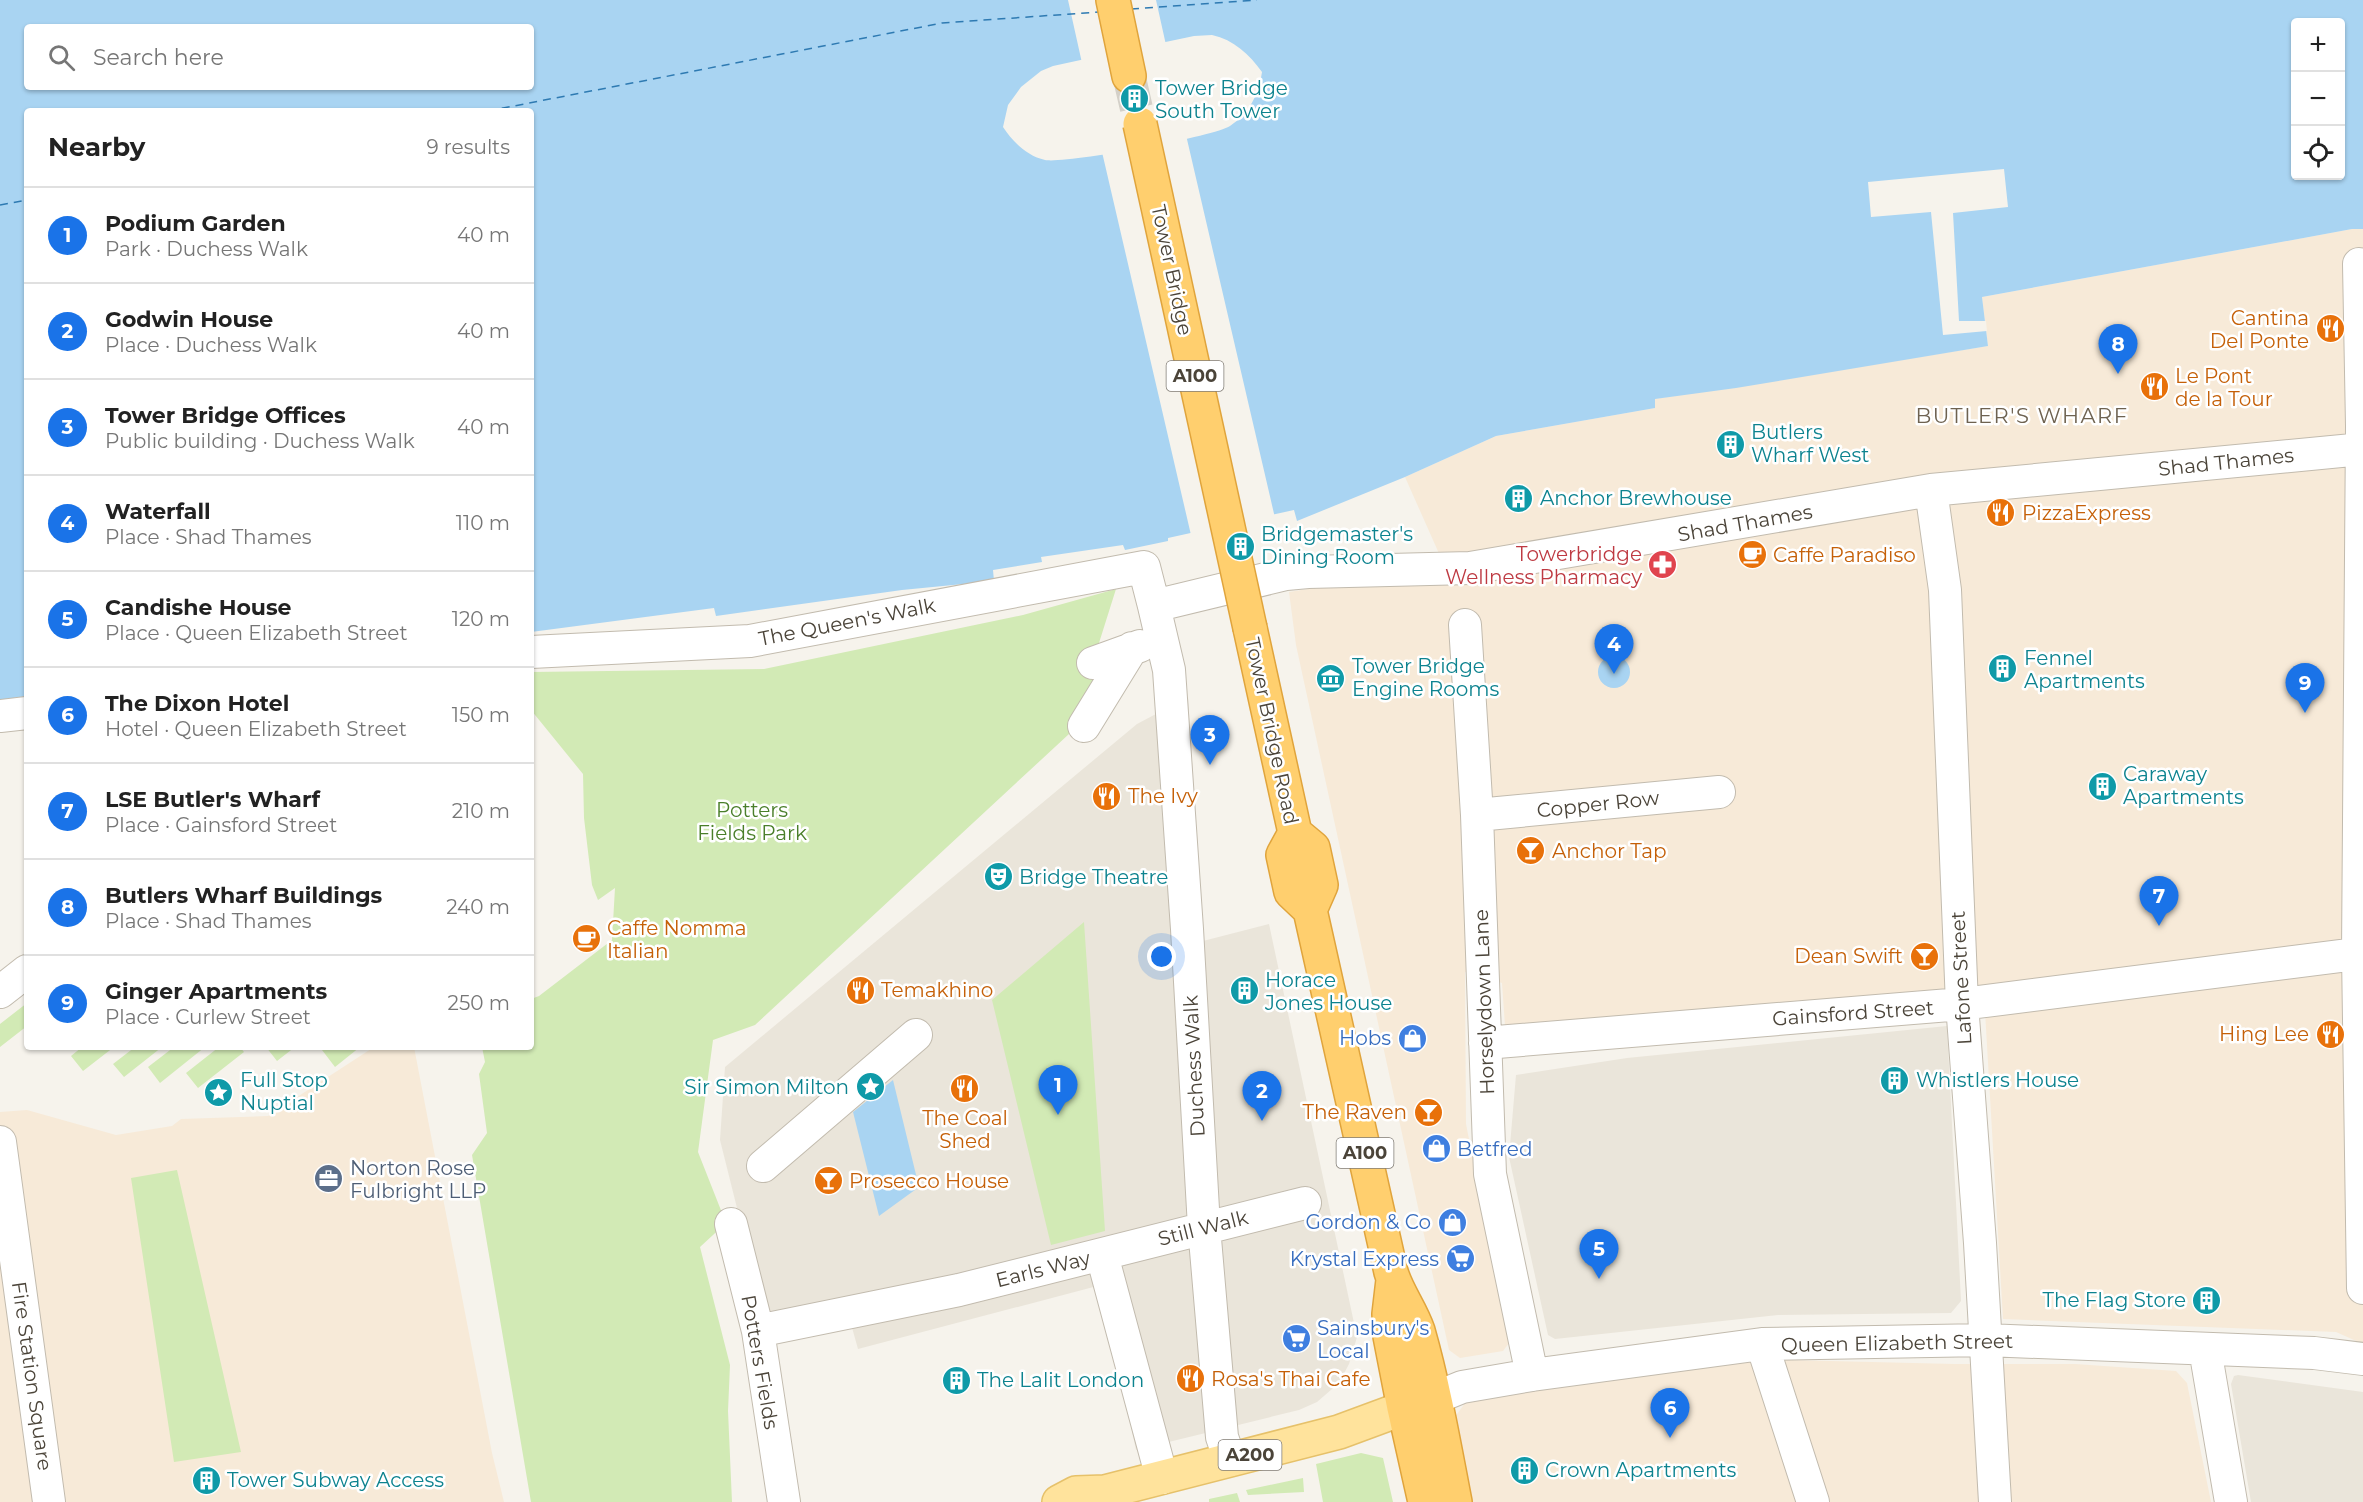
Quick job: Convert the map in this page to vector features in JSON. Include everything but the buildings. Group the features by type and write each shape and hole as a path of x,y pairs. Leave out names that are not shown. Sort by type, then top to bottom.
{"highway":[{"path":"1113,0 1129,76"},
{"name":"Tower Bridge","path":"1140,124 1250,628"},
{"name":"Tower Bridge Road","path":"1250,628 1295,834 1283,855 1291,892 1310,910 1394,1280 1410,1309 1435,1398 1455,1502"},
{"name":"Tower Bridge Road","path":"1394,1280 1389,1314 1390,1336 1425,1502"}],"main road":[{"name":"A200","path":"1059,1502 1076,1493 1102,1497 1162,1478 1339,1432 1404,1408"}],"street":[{"path":"2359,264 2363,449 2360,953 2363,1288"},
{"name":"Shad Thames","path":"1151,594 1308,572 1470,568 1931,490 2363,449"},
{"name":"Lafone Street","path":"1931,490 1945,590 1962,1004 1995,1502"},
{"name":"The Queen's Walk","path":"534,652 750,641 1144,567 1151,594"},
{"name":"Duchess Walk","path":"1151,594 1165,656 1182,859 1204,1227 1222,1437 1230,1460"},
{"name":"Horselydown Lane","path":"1465,625 1477,815 1490,1174 1532,1375"},
{"path":"1084,726 1132,648"},
{"path":"1093,663 1132,648 1165,656"},
{"path":"0,716 24,713"},
{"name":"Copper Row","path":"1477,815 1719,792"},
{"name":"Gainsford Street","path":"1485,1043 1962,1004 2360,953"},
{"path":"0,993 24,973"},
{"path":"763,1166 916,1035"},
{"name":"Fire Station Square","path":"0,1142 49,1502"},
{"name":"Still Walk","path":"1102,1255 1204,1227 1305,1203"},
{"name":"Potters Fields","path":"731,1224 758,1331 784,1502"},
{"name":"Earls Way","path":"758,1331 959,1290 1102,1255 1162,1478"},
{"name":"Queen Elizabeth Street","path":"1435,1398 1462,1387 1532,1375 1762,1344 1986,1340 2314,1353 2363,1359"},
{"path":"1762,1344 1813,1502"},
{"path":"2205,1349 2231,1502"}],"shaded area":[{"path":"2352,229 2363,229 2363,1344 2336,1332 2003,1319 1984,994 1506,1040 1502,983 1465,972 1466,1124 1509,1343 1503,1351 1460,1358 1449,1350 1296,645 1289,592 1445,567 1405,477 1496,436 1655,408 1654,399 1988,346 1982,297"},
{"path":"1188,697 1203,941 1269,924 1357,1337 1349,1364 1339,1383 1317,1402 1299,1410 1136,1450 1101,1285 858,1349 851,1324 771,1344 720,1140 725,1067 1137,724"},
{"path":"1947,1026 1961,1301 1951,1313 1778,1315 1555,1339 1548,1335 1509,1157 1516,1075 1627,1058"},
{"path":"369,1050 415,1050 492,1453 504,1502 0,1502 0,1112 27,1110 116,1135 172,1126 181,1119 268,1116"},
{"path":"1745,1359 1955,1364 2075,1364 2176,1371 2187,1383 2211,1502 1468,1502 1452,1421 1468,1399"},
{"path":"2234,1376 2363,1392 2363,1502 2251,1502 2231,1384"}],"green space":[{"name":"Potters Fields Park","path":"1116,589 1093,662 1101,672 1069,734 755,1025 713,1040 698,1152 726,1223 700,1247 730,1365 728,1411 732,1502 531,1502 472,1155 487,1133 479,1074 485,1062 483,1050 534,1050 534,998 612,940 615,888 598,900 592,885 584,818 583,774 534,714 534,672 764,669 1023,615"},
{"path":"1084,922 1105,1231 1051,1245 992,1000"},
{"path":"24,1005 24,1028 0,1047 0,1024"},
{"path":"78,1050 110,1050 83,1071 71,1056"},
{"path":"131,1050 158,1050 124,1077 113,1064"},
{"path":"170,1050 201,1050 160,1083 148,1067"},
{"path":"215,1050 242,1050 244,1052 198,1088 186,1073"},
{"path":"268,1050 291,1050 277,1061"},
{"path":"322,1050 356,1050 335,1067"},
{"path":"177,1170 241,1452 174,1462 131,1178"},
{"path":"1361,1453 1383,1458 1393,1502 1323,1502 1316,1464"},
{"path":"1303,1478 1304,1492 1248,1495 1246,1490"},
{"path":"1237,1493 1240,1502 1209,1502 1209,1499"}],"water":[{"path":"0,0 2363,0 2363,229 2352,229 1982,297 1988,346 1736,388 1655,399 1655,408 1496,436 1405,477 1297,521 1294,510 1125,550 1123,545 1041,557 1042,562 993,570 994,581 902,590 716,616 714,608 534,632 534,108 24,108 24,696 0,700","holes":["1194,36 1220,37 1234,44 1252,59 1262,72 1258,88 1248,109 1230,126 1218,131 1108,154 1045,160 1026,152 1003,127 1008,105 1021,87 1041,71 1053,66"]},
{"path":"1614,656 1626,660 1630,672 1626,684 1614,688 1602,684 1598,672 1602,660"},
{"path":"893,1080 919,1187 879,1216 853,1112"}],"pier":[{"path":"1068,0 1156,0 1166,45 1082,63"},
{"path":"1186,135 1275,518 1191,535 1102,152"},
{"path":"2004,169 2008,207 1953,213 1959,321 1986,321 1987,331 1943,335 1931,212 1871,217 1868,182"}],"ferry route":[{"path":"1131,9 1257,0"},
{"path":"503,108 942,23 1099,12"},
{"path":"0,205 24,201"}],"tunnel":[{"path":"1129,76 1140,124"}],"place":[{"name":"Tower Bridge South Tower","path":"1134,99"},
{"name":"Cantina Del Ponte","path":"2330,329"},
{"name":"Butlers Wharf Buildings","path":"2118,374"},
{"name":"Le Pont de la Tour","path":"2154,387"},
{"name":"Butlers Wharf West","path":"1730,444"},
{"name":"Anchor Brewhouse","path":"1519,498"},
{"name":"PizzaExpress","path":"2001,513"},
{"name":"Bridgemaster's Dining Room","path":"1240,546"},
{"name":"Caffe Paradiso","path":"1752,555"},
{"name":"Towerbridge Wellness Pharmacy","path":"1663,565"},
{"name":"Fennel Apartments","path":"2003,669"},
{"name":"Waterfall","path":"1614,674"},
{"name":"Tower Bridge Engine Rooms","path":"1331,678"},
{"name":"Ginger Apartments","path":"2305,713"},
{"name":"Tower Bridge Offices","path":"1210,765"},
{"name":"Caraway Apartments","path":"2102,786"},
{"name":"The Ivy","path":"1107,796"},
{"name":"Anchor Tap","path":"1531,851"},
{"name":"Bridge Theatre","path":"998,877"},
{"name":"LSE Butler's Wharf","path":"2159,926"},
{"name":"Caffe Nomma Italian","path":"586,939"},
{"name":"Dean Swift","path":"1924,956"},
{"name":"Temakhino","path":"860,990"},
{"name":"Horace Jones House","path":"1244,991"},
{"name":"Hing Lee","path":"2330,1034"},
{"name":"Hobs","path":"1412,1038"},
{"name":"Whistlers House","path":"1895,1080"},
{"name":"Sir Simon Milton","path":"870,1087"},
{"name":"The Coal Shed","path":"965,1088"},
{"name":"Full Stop Nuptial","path":"219,1092"},
{"name":"The Raven","path":"1428,1112"},
{"name":"Podium Garden","path":"1058,1115"},
{"name":"Godwin House","path":"1262,1121"},
{"name":"Betfred","path":"1436,1149"},
{"name":"Norton Rose Fulbright LLP","path":"329,1179"},
{"name":"Prosecco House","path":"828,1181"},
{"name":"Gordon & Co","path":"1452,1222"},
{"name":"Krystal Express","path":"1460,1259"},
{"name":"Candishe House","path":"1599,1279"},
{"name":"The Flag Store","path":"2207,1300"},
{"name":"Sainsbury's Local","path":"1296,1339"},
{"name":"Rosa's Thai Cafe","path":"1190,1379"},
{"name":"The Lalit London","path":"956,1380"},
{"name":"The Dixon Hotel","path":"1670,1438"},
{"name":"Crown Apartments","path":"1524,1470"},
{"name":"Tower Subway Access","path":"206,1480"}],"district":[{"name":"BUTLER'S WHARF","path":"2022,416"}]}
